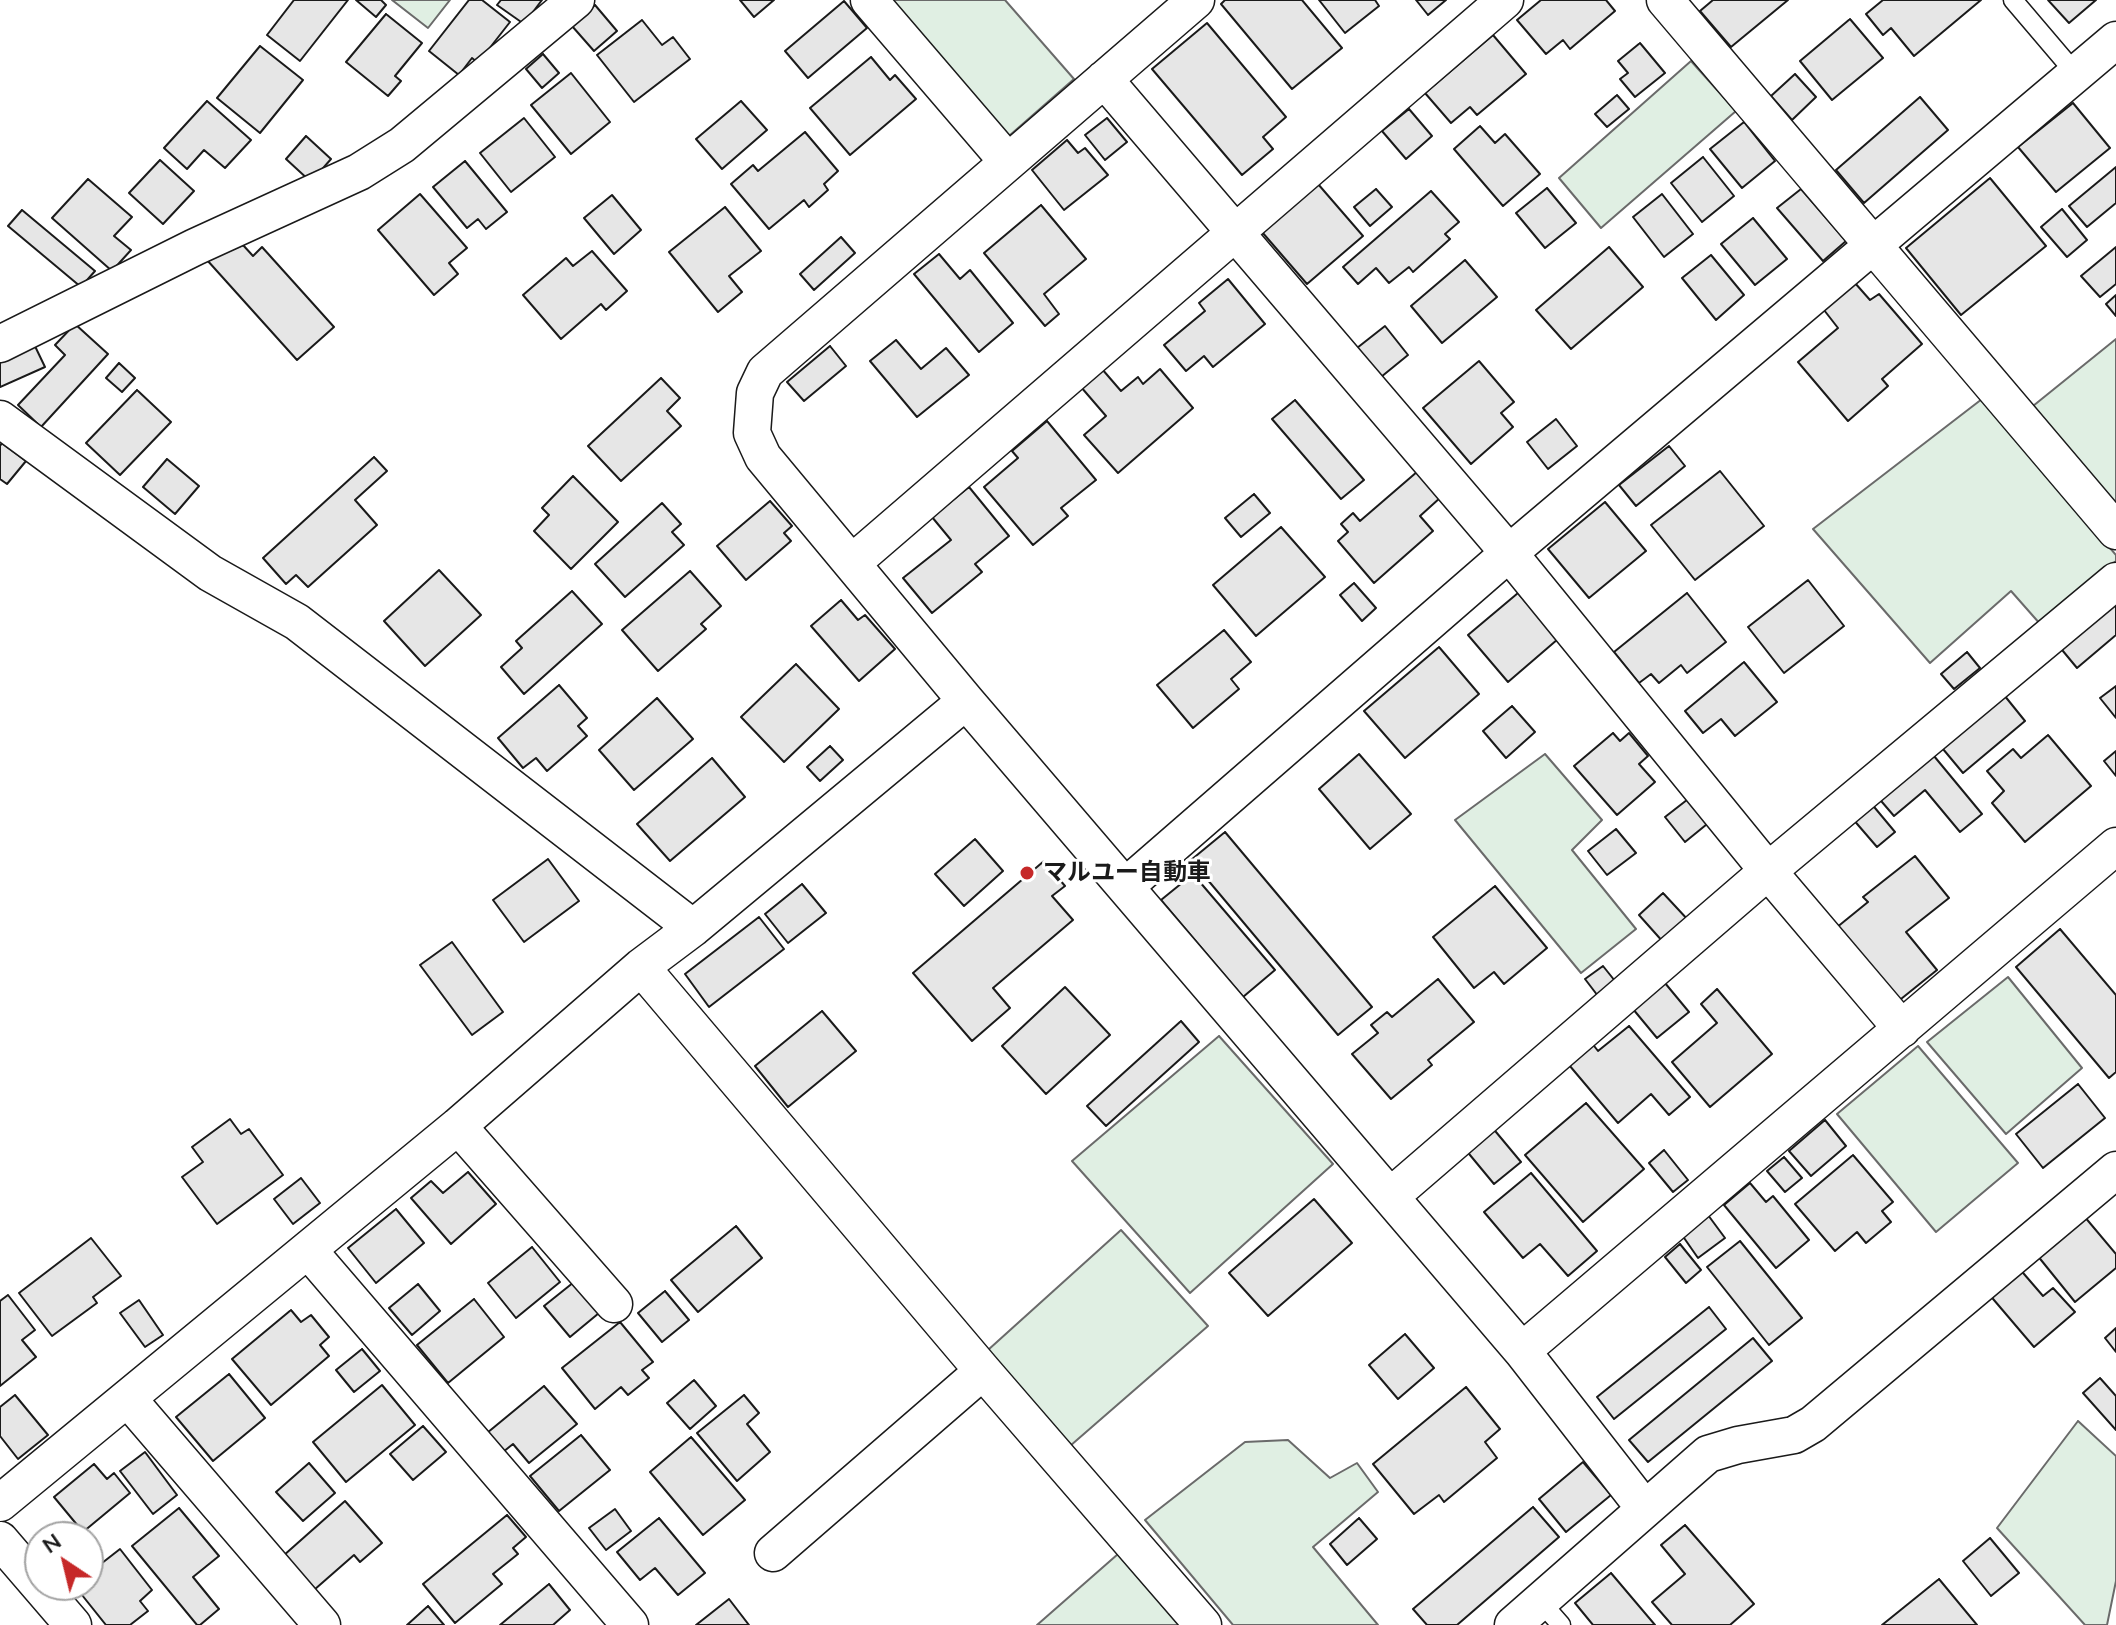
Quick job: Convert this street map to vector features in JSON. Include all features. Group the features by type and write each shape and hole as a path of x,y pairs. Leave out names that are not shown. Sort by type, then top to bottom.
{"street":[{"path":"0,344 195,247 359,172 402,145 576,0"},
{"path":"869,0 1008,162"},
{"path":"1196,0 765,372 755,393 752,433 763,457 966,701 1522,1351 1645,1509"},
{"path":"852,563 1505,0"},
{"path":"1665,0 2116,531"},
{"path":"1126,886 1509,553 2116,40"},
{"path":"1104,79 1509,553 1768,871 1902,1029"},
{"path":"0,419 210,573 297,622 693,928"},
{"path":"1391,1196 1768,871 2116,581"},
{"path":"0,1503 458,1126 641,967 693,928 966,701"},
{"path":"1522,1351 2116,846"},
{"path":"641,967 1203,1625"},
{"path":"458,1126 614,1304"},
{"path":"1513,1625 1551,1613 1645,1509 1708,1454 1794,1435 1813,1424 2116,1170"},
{"path":"308,1250 630,1625"},
{"path":"773,1553 983,1371"},
{"path":"128,1399 322,1625"},
{"path":"0,1540 73,1625"}],"lane":[{"path":"2013,0 2076,74"}],"green space":[{"path":"392,0 450,0 428,28"},
{"path":"892,0 1005,0 1074,79 1009,136"},
{"path":"1691,61 1736,111 1601,228 1559,178"},
{"path":"2116,339 2116,509 2033,406"},
{"path":"1982,399 2116,555 2116,561 2041,625 2011,591 1930,663 1813,529"},
{"path":"1545,754 1602,820 1572,850 1636,929 1581,973 1455,820"},
{"path":"2008,977 2082,1068 2006,1134 1927,1042"},
{"path":"1219,1036 1333,1164 1190,1293 1072,1161"},
{"path":"1918,1046 2018,1163 1936,1232 1837,1114"},
{"path":"1121,1230 1208,1326 1070,1446 988,1350"},
{"path":"2078,1421 2116,1456 2116,1581 2107,1625 2085,1625 1997,1528"},
{"path":"1288,1440 1330,1478 1357,1463 1378,1492 1313,1547 1378,1625 1233,1625 1145,1520 1245,1442"},
{"path":"1118,1554 1180,1625 1037,1625"}],"building":[{"path":"294,0 348,0 300,61 267,35"},
{"path":"356,0 381,0 386,5 376,17"},
{"path":"469,0 482,0 510,22 478,63 472,58 459,75 429,51"},
{"path":"501,0 542,0 524,24 497,5"},
{"path":"740,0 774,0 754,17"},
{"path":"1225,0 1302,0 1342,48 1292,89 1221,4"},
{"path":"1319,0 1375,0 1379,6 1345,33"},
{"path":"1416,0 1446,0 1428,15"},
{"path":"1541,0 1606,0 1615,11 1570,49 1563,40 1546,54 1517,20"},
{"path":"1713,0 1788,0 1731,47 1700,11"},
{"path":"1883,0 1981,0 1914,56 1891,28 1883,35 1866,14"},
{"path":"2048,0 2096,0 2069,23"},
{"path":"844,1 867,28 808,78 785,51"},
{"path":"595,5 617,31 594,51 572,26"},
{"path":"386,14 422,43 395,76 401,81 388,96 346,62"},
{"path":"1850,19 1883,58 1832,100 1800,61"},
{"path":"642,20 662,45 673,37 690,59 634,102 597,55"},
{"path":"1207,23 1286,117 1263,137 1273,149 1242,175 1152,69"},
{"path":"1493,35 1526,74 1477,115 1470,107 1451,123 1425,93"},
{"path":"1640,43 1665,73 1635,97 1620,79 1628,73 1618,61"},
{"path":"260,46 303,80 260,133 217,98"},
{"path":"543,54 559,73 542,88 526,69"},
{"path":"871,57 890,80 895,75 916,99 850,155 810,108"},
{"path":"571,73 610,122 571,154 531,105"},
{"path":"1795,74 1816,97 1792,120 1771,96"},
{"path":"1617,95 1629,109 1607,127 1595,114"},
{"path":"1920,97 1948,130 1864,203 1836,170"},
{"path":"207,101 251,140 225,168 204,150 187,169 164,148"},
{"path":"741,101 767,130 722,169 696,139"},
{"path":"2073,103 2110,148 2056,192 2018,147"},
{"path":"1409,109 1432,136 1406,159 1382,131"},
{"path":"524,118 555,157 511,192 480,153"},
{"path":"1107,118 1127,142 1105,160 1085,135"},
{"path":"1744,122 1775,161 1742,188 1710,149"},
{"path":"1480,126 1495,143 1505,134 1540,174 1503,206 1454,149"},
{"path":"805,132 838,171 824,184 828,190 809,207 804,200 769,229 731,184 753,165 758,171"},
{"path":"306,136 331,159 311,182 286,159"},
{"path":"1067,140 1078,153 1085,148 1108,175 1064,210 1032,170"},
{"path":"1703,157 1734,196 1702,222 1671,183"},
{"path":"160,160 194,191 163,224 129,193"},
{"path":"465,161 507,212 486,229 478,219 467,228 433,187"},
{"path":"2116,167 2116,203 2087,227 2069,206"},
{"path":"1990,178 2046,246 1961,315 1906,248"},
{"path":"88,179 132,217 114,236 131,250 112,271 52,218"},
{"path":"1318,184 1363,236 1307,284 1262,232"},
{"path":"1547,188 1576,223 1545,248 1516,213"},
{"path":"1376,189 1392,207 1370,226 1354,207"},
{"path":"1801,189 1846,241 1823,261 1777,208"},
{"path":"1431,191 1459,222 1445,234 1450,239 1413,272 1409,267 1389,283 1376,268 1358,284 1343,267"},
{"path":"420,194 467,248 449,263 458,274 434,295 378,230"},
{"path":"1662,194 1693,234 1664,257 1633,217"},
{"path":"612,195 641,230 614,254 584,218"},
{"path":"1041,205 1086,259 1044,294 1059,314 1045,326 984,253"},
{"path":"725,207 761,251 729,276 742,292 718,312 669,252"},
{"path":"2062,209 2087,240 2067,257 2041,227"},
{"path":"22,210 95,271 81,287 8,226"},
{"path":"1753,218 1787,259 1755,285 1721,244"},
{"path":"841,237 855,253 814,290 800,274"},
{"path":"243,245 253,256 262,247 334,327 297,360 207,260"},
{"path":"1609,247 1643,287 1571,349 1536,310"},
{"path":"2116,247 2116,284 2100,297 2081,276"},
{"path":"592,251 627,291 606,310 601,304 561,339 523,295 566,258 573,266"},
{"path":"939,254 960,279 970,270 1013,323 979,352 914,274"},
{"path":"1711,255 1744,295 1716,320 1682,278"},
{"path":"1465,260 1497,297 1442,343 1411,306"},
{"path":"1228,279 1265,324 1213,367 1204,356 1186,371 1164,345 1205,311 1199,303"},
{"path":"1855,283 1870,300 1879,294 1922,344 1882,379 1888,386 1848,421 1798,362 1838,328 1824,310"},
{"path":"2116,295 2116,316 2106,304"},
{"path":"75,324 108,354 41,427 18,405 65,355 55,345"},
{"path":"1385,326 1408,355 1381,377 1357,348"},
{"path":"896,340 921,369 946,348 969,375 917,417 870,361"},
{"path":"33,342 45,367 0,387 0,357"},
{"path":"830,346 846,366 804,401 787,382"},
{"path":"1479,361 1514,402 1501,413 1513,427 1471,464 1423,408"},
{"path":"119,363 135,378 122,392 106,378"},
{"path":"1102,369 1121,391 1138,377 1143,384 1160,369 1193,408 1118,473 1084,435 1106,416 1081,387"},
{"path":"661,378 680,398 667,411 681,426 621,481 588,446"},
{"path":"137,390 171,422 120,475 86,443"},
{"path":"1295,400 1364,480 1341,499 1272,419"},
{"path":"1556,419 1577,446 1548,469 1527,442"},
{"path":"1047,421 1096,480 1061,508 1068,516 1033,545 984,487 1018,458 1012,451"},
{"path":"2,443 26,461 7,484 0,479"},
{"path":"1669,446 1685,466 1636,506 1619,485"},
{"path":"374,457 387,471 355,500 377,525 308,587 296,575 286,584 263,558"},
{"path":"167,459 199,486 175,514 143,487"},
{"path":"1418,471 1441,497 1420,516 1433,531 1374,583 1338,541 1348,532 1341,524 1353,513 1360,521"},
{"path":"1720,471 1764,526 1695,580 1651,525"},
{"path":"573,476 618,522 571,569 534,531 549,515 542,508"},
{"path":"969,487 1009,536 975,564 982,572 932,613 903,578 951,540 932,517"},
{"path":"1254,494 1270,513 1241,537 1225,518"},
{"path":"770,501 792,526 784,533 791,541 746,580 717,546"},
{"path":"1605,502 1646,551 1589,598 1548,549"},
{"path":"662,503 681,524 672,532 684,545 625,597 595,564"},
{"path":"1281,527 1325,577 1256,636 1213,585"},
{"path":"439,570 481,615 425,666 384,621"},
{"path":"690,571 721,606 701,624 706,629 658,671 622,630"},
{"path":"1808,580 1844,626 1784,673 1748,627"},
{"path":"1354,583 1376,608 1362,621 1340,595"},
{"path":"572,591 602,624 524,694 501,667 522,648 516,641"},
{"path":"1518,593 1558,639 1508,682 1468,635"},
{"path":"1687,593 1726,642 1687,673 1681,665 1659,683 1651,674 1639,683 1614,652"},
{"path":"2116,597 2116,635 2077,668 2058,645"},
{"path":"841,600 858,620 865,615 895,649 859,681 811,626"},
{"path":"1224,630 1251,662 1231,679 1239,689 1193,728 1157,685"},
{"path":"1439,647 1479,694 1405,758 1364,711"},
{"path":"1967,652 1980,668 1954,689 1941,674"},
{"path":"1744,662 1777,702 1735,736 1721,719 1703,733 1685,711"},
{"path":"796,664 839,709 784,762 741,717"},
{"path":"559,685 587,718 578,726 587,736 547,771 536,758 523,768 498,738"},
{"path":"2116,686 2116,718 2100,698"},
{"path":"2000,690 2025,721 1963,773 1938,743"},
{"path":"657,698 693,739 634,790 599,750"},
{"path":"1512,706 1535,732 1506,758 1483,731"},
{"path":"1613,733 1620,741 1629,733 1648,756 1639,764 1655,782 1617,815 1574,766"},
{"path":"2048,735 2091,786 2025,842 1992,803 2004,791 1987,771 2013,749 2021,758"},
{"path":"830,746 843,760 820,781 807,767"},
{"path":"1929,750 1982,814 1960,832 1925,790 1894,816 1876,795"},
{"path":"2116,751 2116,776 2104,761"},
{"path":"1359,754 1411,814 1370,849 1319,789"},
{"path":"712,758 745,797 670,861 637,824"},
{"path":"1692,796 1712,820 1685,842 1665,817"},
{"path":"1870,802 1895,832 1877,847 1852,818"},
{"path":"1616,829 1636,853 1607,875 1588,851"},
{"path":"1225,832 1372,1007 1338,1035 1191,860"},
{"path":"975,839 1003,871 964,906 935,874"},
{"path":"1915,856 1949,898 1906,932 1937,970 1896,1003 1836,928 1868,902 1863,897"},
{"path":"548,859 579,901 524,942 493,900"},
{"path":"1044,861 1065,886 1052,896 1073,920 993,988 1010,1008 972,1041 913,973"},
{"path":"1193,874 1275,970 1243,997 1161,900"},
{"path":"802,884 826,913 788,943 765,914"},
{"path":"1495,886 1547,948 1504,984 1494,972 1474,988 1433,937"},
{"path":"1663,893 1689,921 1664,943 1639,915"},
{"path":"759,917 784,949 709,1007 685,974"},
{"path":"2060,929 2116,995 2116,1072 2109,1078 2016,967"},
{"path":"452,942 503,1012 472,1035 420,965"},
{"path":"1603,966 1619,986 1601,1000 1585,979"},
{"path":"1660,977 1689,1012 1657,1038 1628,1003"},
{"path":"1438,979 1474,1022 1428,1060 1432,1065 1391,1099 1352,1054 1378,1033 1371,1025 1387,1012 1392,1017"},
{"path":"1065,987 1110,1035 1046,1094 1002,1046"},
{"path":"1717,989 1772,1054 1710,1107 1672,1062 1717,1023 1701,1004"},
{"path":"822,1011 856,1051 788,1107 755,1066"},
{"path":"1181,1021 1199,1042 1106,1126 1087,1106"},
{"path":"1629,1026 1690,1097 1669,1115 1651,1094 1618,1123 1564,1059 1588,1038 1598,1051"},
{"path":"2078,1084 2105,1118 2043,1168 2016,1134"},
{"path":"1586,1103 1644,1169 1583,1222 1525,1155"},
{"path":"230,1119 241,1134 249,1129 283,1175 217,1224 182,1177 203,1162 192,1147"},
{"path":"1825,1120 1846,1146 1811,1176 1789,1151"},
{"path":"1491,1126 1521,1162 1494,1184 1465,1149"},
{"path":"1664,1150 1688,1180 1673,1192 1649,1163"},
{"path":"1853,1155 1893,1202 1882,1211 1891,1222 1866,1243 1857,1232 1835,1251 1795,1204"},
{"path":"1784,1157 1802,1178 1785,1192 1767,1171"},
{"path":"468,1172 496,1204 451,1244 411,1198 431,1181 443,1193"},
{"path":"1531,1173 1597,1251 1568,1276 1540,1244 1523,1258 1484,1212"},
{"path":"301,1178 320,1203 293,1224 274,1199"},
{"path":"1750,1183 1766,1202 1773,1196 1809,1240 1776,1268 1724,1205"},
{"path":"1314,1199 1352,1243 1268,1316 1229,1273"},
{"path":"396,1209 424,1243 376,1283 348,1248"},
{"path":"1708,1215 1725,1238 1698,1258 1682,1235"},
{"path":"2084,1216 2116,1254 2116,1268 2075,1302 2037,1255"},
{"path":"736,1226 762,1258 698,1312 671,1280"},
{"path":"91,1238 121,1276 93,1297 97,1303 52,1336 19,1293"},
{"path":"1740,1241 1802,1318 1769,1345 1707,1267"},
{"path":"1680,1244 1701,1270 1686,1283 1665,1257"},
{"path":"532,1247 560,1282 516,1318 488,1283"},
{"path":"2018,1267 2043,1296 2053,1288 2075,1312 2034,1347 1988,1293"},
{"path":"574,1282 599,1313 570,1337 544,1306"},
{"path":"418,1284 440,1311 412,1335 389,1308"},
{"path":"665,1291 689,1320 662,1342 638,1313"},
{"path":"8,1295 35,1330 22,1340 36,1357 0,1386 0,1301"},
{"path":"474,1299 504,1337 448,1383 417,1345"},
{"path":"139,1300 163,1335 145,1347 120,1313"},
{"path":"1709,1307 1726,1329 1614,1419 1597,1397"},
{"path":"291,1310 301,1322 311,1315 329,1337 320,1345 329,1356 271,1405 232,1359"},
{"path":"620,1322 653,1362 642,1370 649,1378 628,1395 621,1387 595,1409 562,1368"},
{"path":"2116,1328 2116,1352 2105,1338"},
{"path":"1405,1334 1434,1368 1398,1399 1369,1365"},
{"path":"1753,1338 1772,1361 1648,1462 1629,1440"},
{"path":"362,1349 380,1371 354,1392 336,1370"},
{"path":"229,1374 265,1418 213,1461 176,1417"},
{"path":"2100,1378 2116,1396 2116,1430 2083,1393"},
{"path":"694,1380 716,1406 690,1429 667,1403"},
{"path":"382,1385 415,1425 346,1482 313,1442"},
{"path":"544,1386 577,1424 529,1463 513,1444 503,1452 487,1433"},
{"path":"1466,1387 1500,1429 1485,1442 1497,1458 1444,1502 1439,1495 1414,1514 1373,1464"},
{"path":"15,1395 48,1435 18,1459 0,1436 0,1407"},
{"path":"744,1395 759,1413 747,1424 770,1452 737,1481 697,1433"},
{"path":"423,1426 446,1452 413,1480 390,1454"},
{"path":"581,1435 610,1470 559,1511 530,1476"},
{"path":"691,1437 745,1500 703,1535 650,1472"},
{"path":"145,1452 177,1495 153,1514 120,1471"},
{"path":"1583,1462 1611,1495 1566,1532 1539,1499"},
{"path":"309,1463 335,1493 303,1521 276,1492"},
{"path":"94,1464 107,1479 114,1473 130,1493 96,1521 74,1521 54,1497"},
{"path":"345,1501 382,1543 360,1562 354,1555 314,1590 283,1556"},
{"path":"1533,1507 1559,1537 1457,1625 1427,1625 1413,1609"},
{"path":"179,1508 219,1556 193,1577 219,1609 200,1625 132,1546"},
{"path":"615,1509 631,1531 606,1550 589,1528"},
{"path":"507,1515 526,1537 513,1548 518,1554 493,1574 502,1584 455,1623 423,1584"},
{"path":"659,1518 705,1573 678,1595 655,1568 640,1580 617,1552"},
{"path":"1359,1518 1377,1539 1347,1565 1330,1544"},
{"path":"1685,1525 1754,1604 1730,1625 1672,1625 1652,1602 1685,1574 1661,1545"},
{"path":"1990,1538 2019,1573 1991,1596 1963,1561"},
{"path":"120,1549 152,1590 140,1601 148,1611 130,1625 106,1625 87,1601 104,1601 104,1562"},
{"path":"1611,1573 1655,1625 1593,1625 1575,1603"},
{"path":"1939,1579 1977,1625 1882,1625"},
{"path":"549,1584 570,1610 553,1625 500,1625"},
{"path":"729,1599 749,1625 696,1625"},
{"path":"428,1606 444,1625 407,1625"}],"place":[{"name":"マルユー自動車","path":"1027,873"}]}
